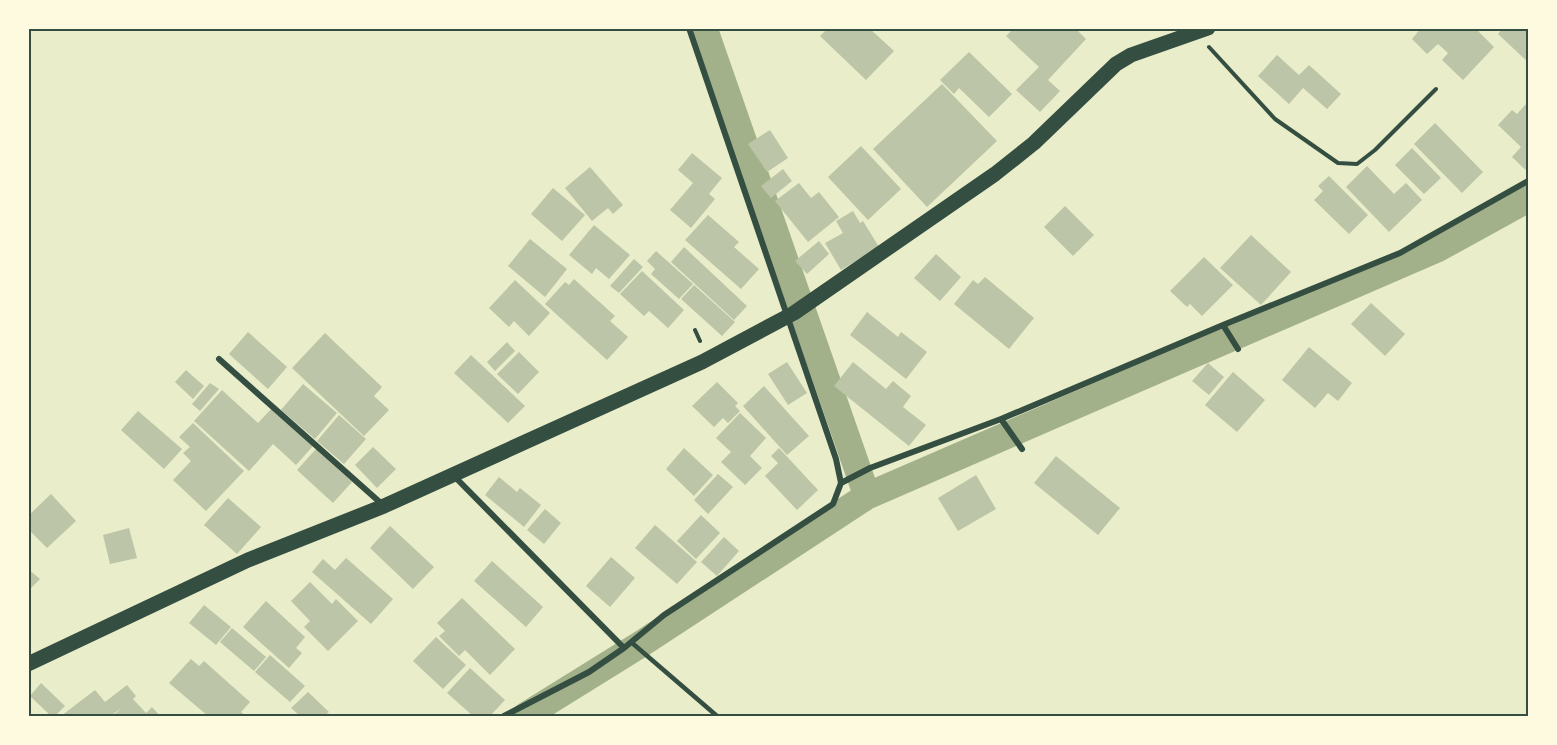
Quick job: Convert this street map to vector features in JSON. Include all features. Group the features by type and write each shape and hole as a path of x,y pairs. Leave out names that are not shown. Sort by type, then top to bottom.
{"main road":[{"path":"28,664 248,560 384,506 452,473 702,362 791,314 938,216 1034,142 1116,64 1131,55 1202,31"}],"street":[{"path":"504,717 589,672 624,648 664,615 833,504 841,483 836,459 791,314 689,28"},
{"path":"841,483 870,468 1001,419 1400,253 1528,181"},
{"path":"1224,327 1238,349"},
{"path":"219,359 384,506"},
{"path":"1001,419 1022,449"},
{"path":"452,473 624,648"}],"lane":[{"path":"624,648 632,642 717,717"}],"path":[{"path":"1202,31 1275,119 1338,164 1357,164 1375,150 1436,89"}],"building":[{"path":"828,28 869,28 894,51 866,80 820,36"},
{"path":"1014,28 1075,28 1086,39 1048,80 1060,91 1040,112 1016,90 1039,67 1006,36"},
{"path":"1421,28 1475,28 1494,47 1463,80 1442,60 1448,53 1438,44 1427,54 1412,39"},
{"path":"1503,28 1528,28 1528,62 1498,34"},
{"path":"969,52 1012,94 989,117 959,88 954,94 940,80"},
{"path":"1277,55 1299,75 1309,65 1341,94 1327,109 1303,88 1289,104 1258,76"},
{"path":"942,84 997,141 927,207 873,149"},
{"path":"1526,104 1528,106 1528,172 1512,157 1521,147 1498,125 1512,110 1517,114"},
{"path":"1435,123 1483,172 1462,193 1414,144"},
{"path":"770,130 788,158 767,172 748,144"},
{"path":"861,146 901,189 868,220 828,177"},
{"path":"1412,148 1441,178 1424,194 1395,165"},
{"path":"692,153 722,178 709,194 715,199 691,228 670,210 693,183 678,170"},
{"path":"1367,166 1394,194 1406,183 1422,200 1389,232 1346,187"},
{"path":"590,167 623,205 613,214 608,208 592,221 565,188"},
{"path":"783,169 792,181 771,198 761,186"},
{"path":"1329,176 1368,215 1349,234 1314,200 1323,191 1318,186"},
{"path":"799,183 811,198 819,192 839,217 808,242 775,201"},
{"path":"553,188 585,215 562,241 531,214"},
{"path":"1065,206 1094,235 1073,256 1044,227"},
{"path":"853,211 860,223 863,221 879,247 841,270 825,243 843,233 836,221"},
{"path":"708,215 739,242 734,247 759,269 741,289 685,240"},
{"path":"594,225 630,255 609,279 596,268 592,274 569,255"},
{"path":"1251,235 1291,272 1261,305 1220,268"},
{"path":"530,239 567,269 545,297 508,266"},
{"path":"819,241 829,254 807,274 795,261"},
{"path":"684,247 747,306 734,320 671,262"},
{"path":"656,251 693,284 679,299 651,274 655,269 647,261"},
{"path":"936,254 961,277 940,301 914,278"},
{"path":"1204,257 1233,285 1202,316 1190,304 1187,307 1170,291"},
{"path":"634,259 643,267 619,293 610,286"},
{"path":"642,271 684,310 668,328 649,311 644,316 620,294"},
{"path":"985,277 1034,318 1009,349 954,304 973,280 978,284"},
{"path":"574,279 615,316 610,321 628,337 607,360 545,304 565,282 569,285"},
{"path":"515,280 550,313 529,336 514,321 509,327 489,308"},
{"path":"694,285 735,322 722,336 681,299"},
{"path":"1371,303 1405,334 1385,356 1351,324"},
{"path":"867,312 898,337 901,332 927,352 906,379 850,335"},
{"path":"248,332 287,367 268,389 229,354"},
{"path":"325,333 382,387 374,396 389,410 364,436 292,368"},
{"path":"507,342 515,351 495,371 487,362"},
{"path":"1309,347 1352,383 1338,401 1328,393 1315,408 1282,380"},
{"path":"519,352 539,372 518,394 497,374"},
{"path":"471,355 525,406 508,423 454,373"},
{"path":"787,362 807,393 788,405 768,374"},
{"path":"853,362 886,389 893,381 911,396 903,407 926,425 909,446 834,386"},
{"path":"1208,363 1224,377 1209,395 1192,381"},
{"path":"186,370 204,386 193,399 175,382"},
{"path":"1233,372 1265,400 1237,432 1205,405"},
{"path":"717,382 738,403 735,406 740,411 728,423 723,418 714,427 692,406"},
{"path":"210,383 219,389 200,411 192,404"},
{"path":"303,384 337,413 315,439 281,410"},
{"path":"764,386 809,436 787,455 743,406"},
{"path":"222,390 258,423 272,408 313,446 296,465 273,444 249,471 194,421"},
{"path":"138,411 182,449 164,469 121,430"},
{"path":"740,413 766,438 750,456 762,468 745,485 721,462 731,452 716,438"},
{"path":"339,415 366,439 344,464 317,441"},
{"path":"193,423 244,471 206,511 173,480 191,461 183,453 190,447 179,437"},
{"path":"373,447 396,469 377,488 355,465"},
{"path":"684,448 713,475 694,496 666,469"},
{"path":"779,448 818,490 797,510 765,476 778,463 771,456"},
{"path":"316,449 352,482 333,503 297,470"},
{"path":"1056,456 1120,508 1098,535 1034,483"},
{"path":"718,474 733,487 708,514 694,500"},
{"path":"976,475 996,509 958,531 938,498"},
{"path":"499,477 517,492 520,488 541,505 524,527 485,495"},
{"path":"51,494 76,521 47,548 28,529 28,516"},
{"path":"228,498 261,527 237,554 204,525"},
{"path":"545,509 561,523 544,544 527,530"},
{"path":"701,515 720,533 696,559 677,541"},
{"path":"655,525 697,562 677,584 635,548"},
{"path":"390,526 434,567 413,589 370,548"},
{"path":"129,528 137,558 110,564 103,535"},
{"path":"724,537 739,551 717,576 701,562"},
{"path":"611,557 635,578 610,607 586,586"},
{"path":"346,558 393,599 371,624 312,572 323,559 335,570"},
{"path":"492,561 543,607 526,627 474,581"},
{"path":"28,569 40,579 28,591"},
{"path":"310,582 332,604 336,599 358,621 328,651 304,627 310,621 291,601"},
{"path":"462,598 515,649 490,675 465,650 459,656 439,636 445,631 437,623"},
{"path":"266,601 305,637 296,648 302,653 289,668 243,627"},
{"path":"204,605 231,627 216,645 189,623"},
{"path":"232,628 266,657 254,671 220,642"},
{"path":"436,637 466,665 443,689 413,661"},
{"path":"270,655 305,686 290,702 255,672"},
{"path":"191,659 199,666 204,661 250,702 241,712 246,716 208,716 169,683"},
{"path":"470,668 505,700 490,716 473,716 447,693"},
{"path":"41,683 65,706 55,716 51,716 30,696"},
{"path":"127,685 136,696 133,699 146,713 152,707 160,716 113,716 121,708 111,716 61,716 95,690 105,702"},
{"path":"308,692 329,712 324,716 300,716 291,708"}],"waterway":[{"path":"525,716 641,644 867,496 704,28"},
{"path":"867,496 1439,248 1528,199"}]}
